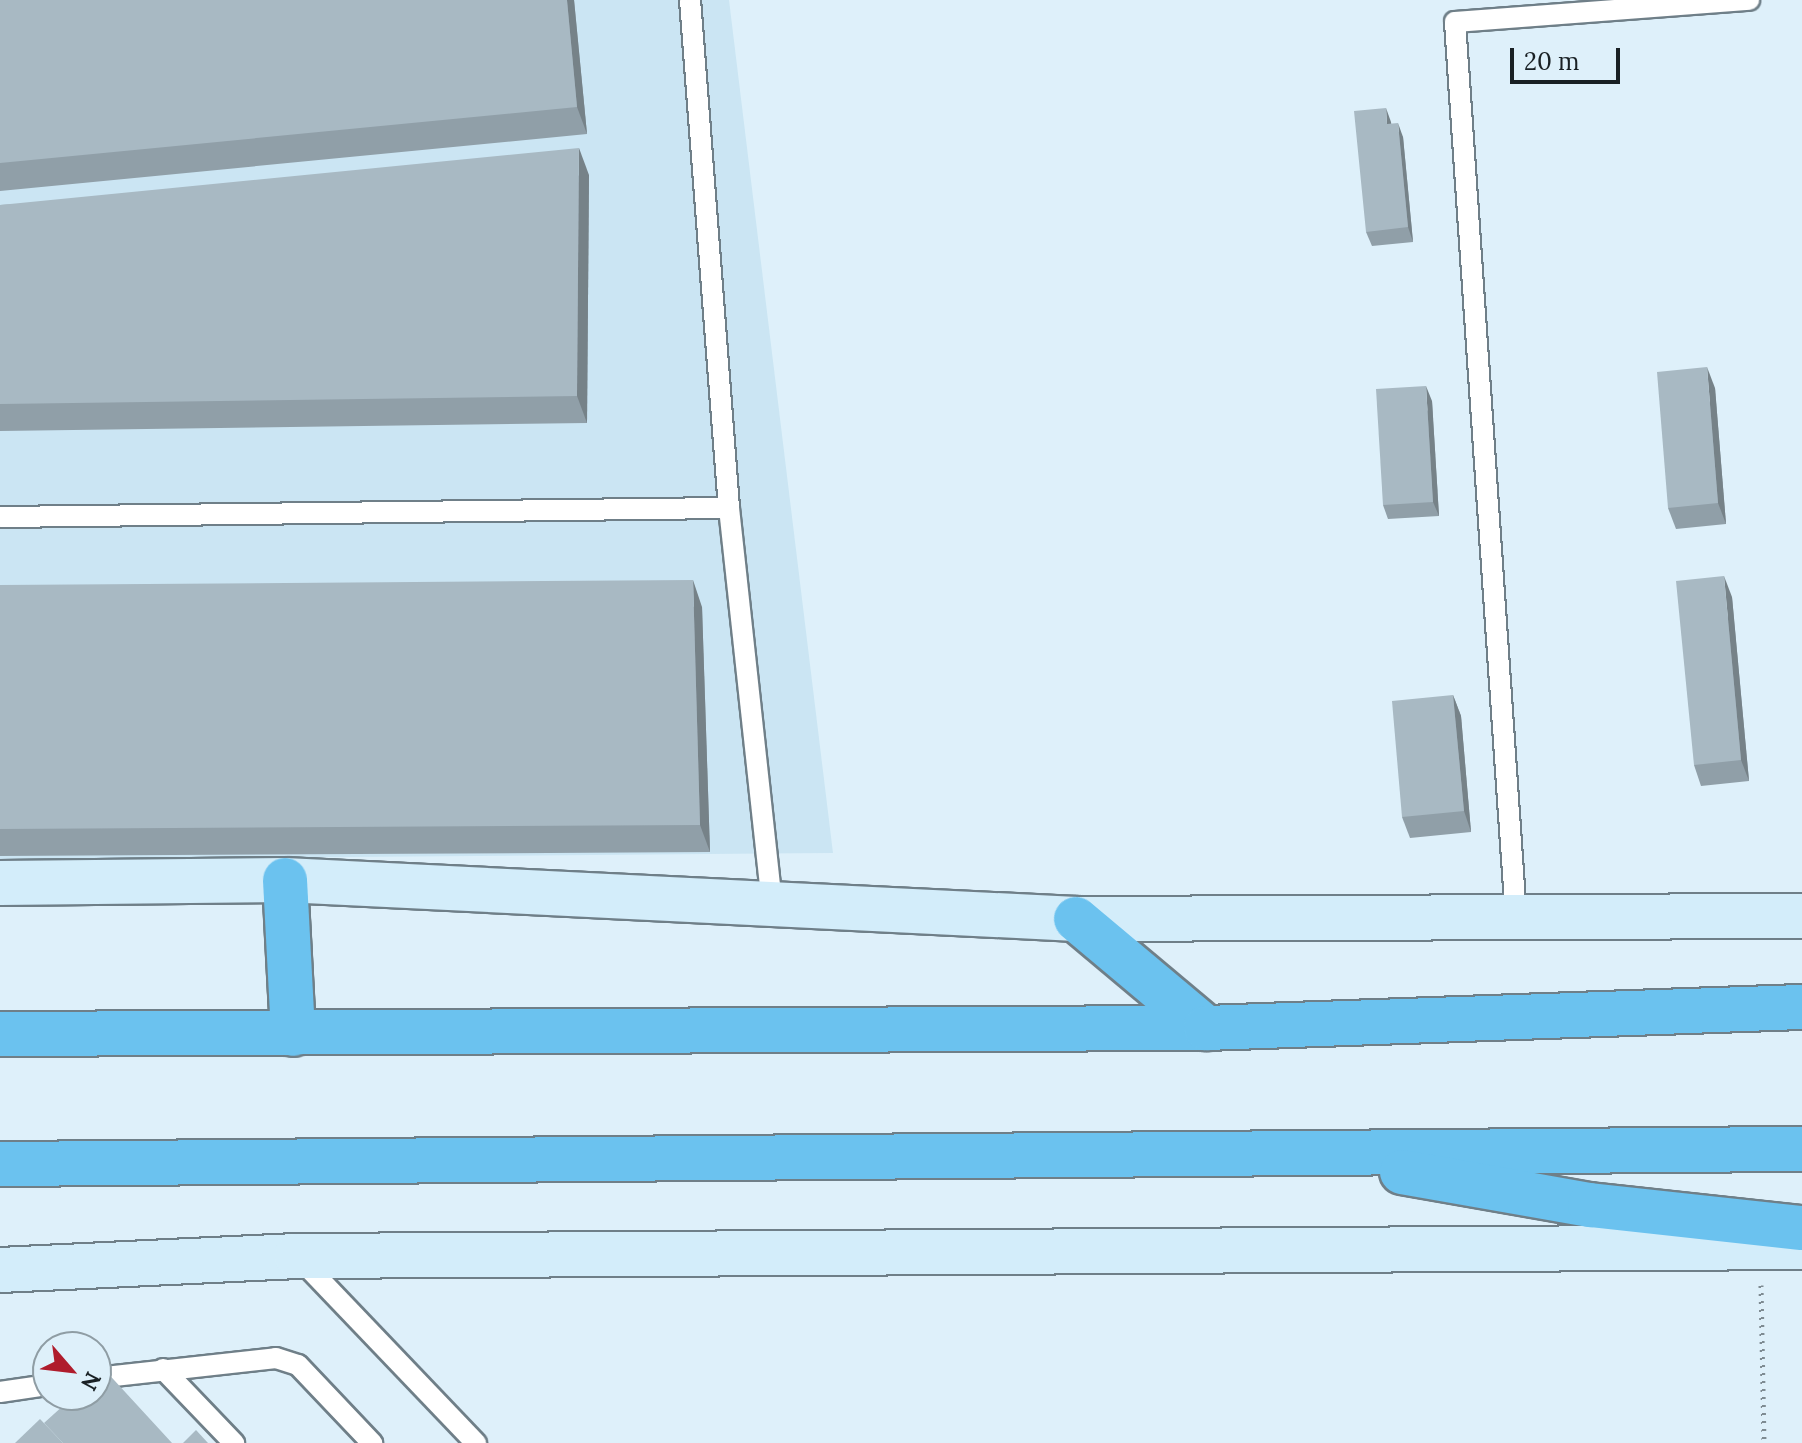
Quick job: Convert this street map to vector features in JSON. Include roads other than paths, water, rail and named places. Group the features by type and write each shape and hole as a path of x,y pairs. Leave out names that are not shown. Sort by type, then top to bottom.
{"highway":[{"path":"285,880 293,1034"},
{"path":"1076,919 1206,1028"},
{"path":"0,1034 1206,1028 1802,1007"},
{"path":"0,1164 1802,1149"},
{"path":"1289,1153 1590,1205 1802,1228"}],"main road":[{"path":"0,883 285,880 1076,919 1802,916"},
{"path":"0,1270 297,1256 1781,1248"}],"lane":[{"path":"690,0 729,508 772,903"},
{"path":"1516,917 1455,22 1749,0"},
{"path":"0,517 729,508"},
{"path":"297,1256 476,1443"},
{"path":"112,1376 276,1358 298,1365 372,1443"},
{"path":"163,1369 234,1443"},
{"path":"0,1392 32,1387"}]}
